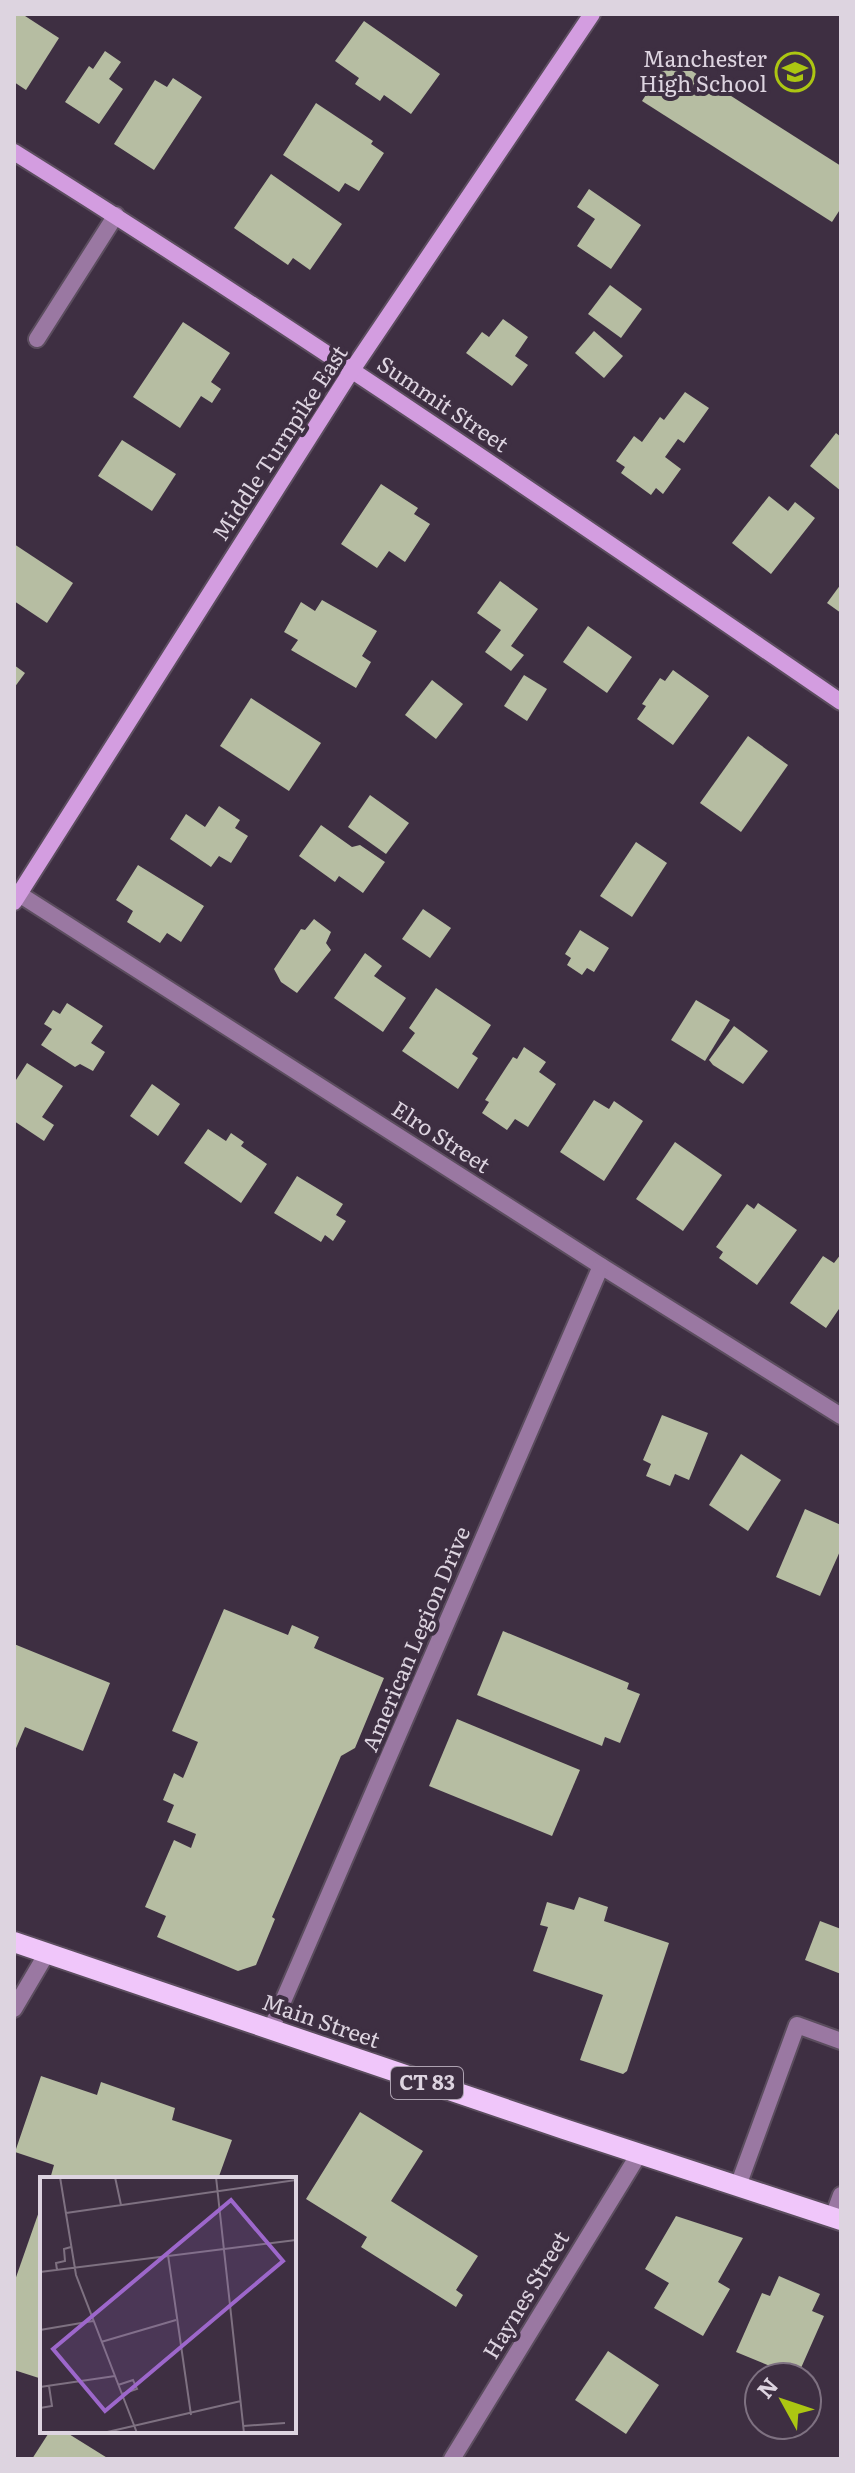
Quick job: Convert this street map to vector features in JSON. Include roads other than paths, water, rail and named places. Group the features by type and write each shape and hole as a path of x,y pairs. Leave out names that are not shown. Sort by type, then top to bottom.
{"main road":[{"name":"Middle Turnpike East","path":"16,898 352,370 592,14"},
{"name":"Summit Street","path":"14,152 352,370 841,702"},
{"name":"Main Street","path":"14,1942 837,2219"}],"street":[{"path":"37,339 116,215"},
{"name":"Elro Street","path":"16,898 841,1416"},
{"name":"American Legion Drive","path":"271,2029 601,1266"},
{"path":"14,2009 47,1953"},
{"path":"738,2186 797,2025 841,2041"},
{"name":"Haynes Street","path":"452,2459 639,2154"},
{"path":"837,2219 841,2195"}],"place":[{"name":"Manchester High School","path":"795,72"}]}
